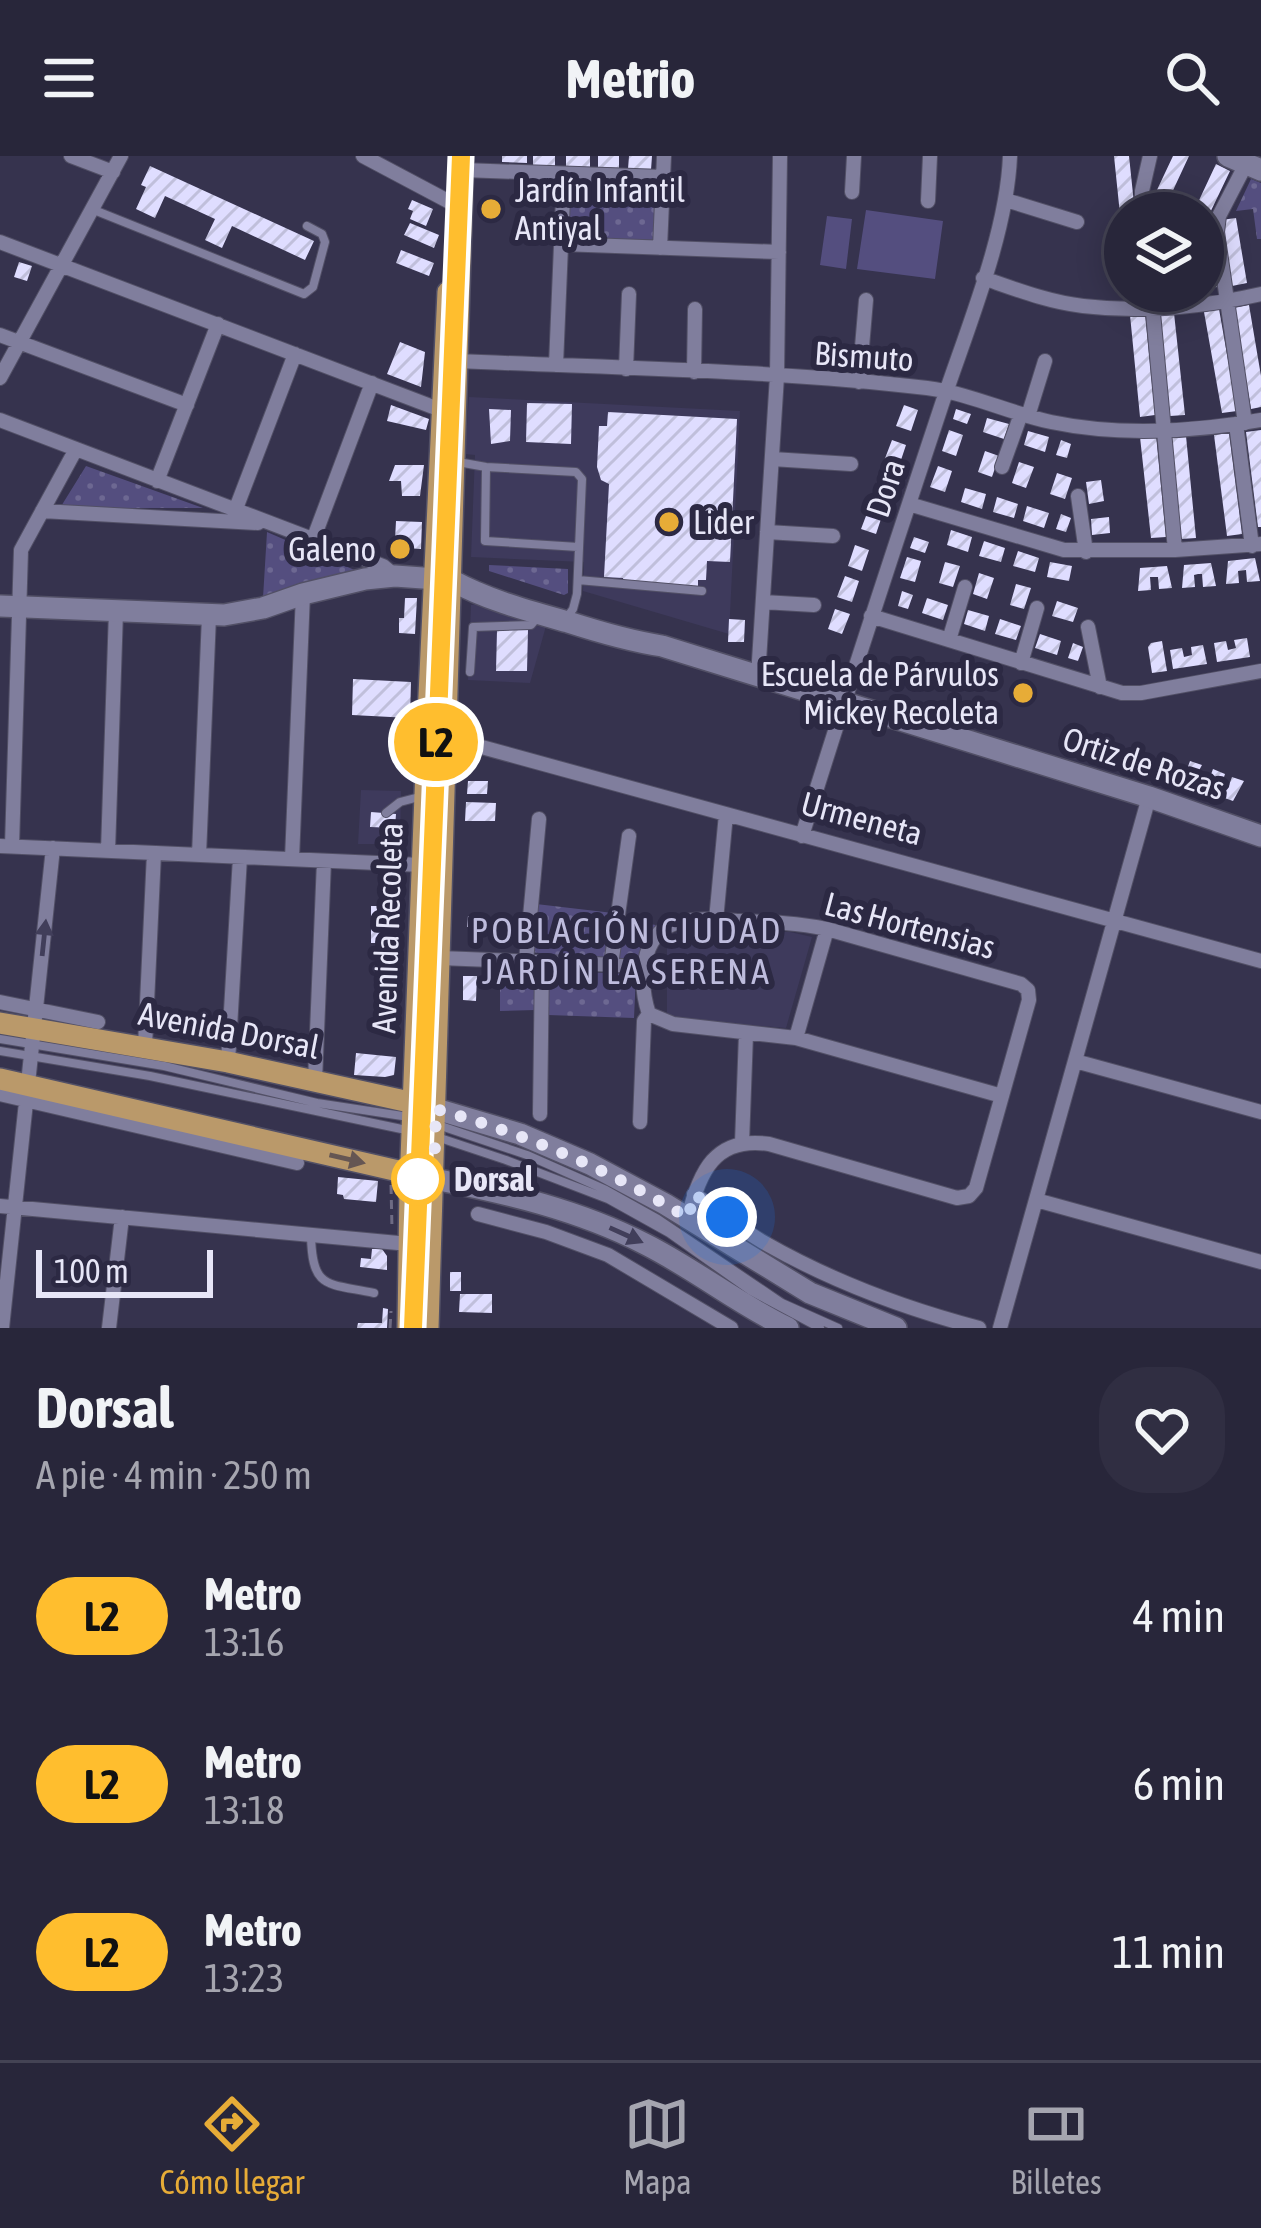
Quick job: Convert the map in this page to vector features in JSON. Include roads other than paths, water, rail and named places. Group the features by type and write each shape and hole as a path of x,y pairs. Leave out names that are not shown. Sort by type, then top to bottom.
{"main road":[{"name":"Avenida Recoleta","path":"428,1328 434,1179 424,1120 411,865 425,796 428,717 455,461 463,163"},
{"name":"Avenida Recoleta","path":"408,1328 410,1174 424,1120 440,958 445,737 441,410 447,305 459,245"},
{"path":"428,717 434,730 445,737"},
{"name":"Avenida Dorsal","path":"0,1023 34,1034 228,1061 315,1081 424,1120"},
{"path":"0,1079 28,1094 434,1179"},
{"path":"409,1244 422,1251 430,1266"}],"street":[{"path":"71,156 112,172"},
{"path":"0,379 121,156"},
{"path":"362,156 461,208"},
{"path":"660,248 664,156"},
{"path":"758,677 777,376 780,156"},
{"path":"852,192 854,156"},
{"path":"928,201 930,156"},
{"name":"Dora","path":"802,836 983,278 1006,200 1010,156"},
{"path":"1142,192 1150,156"},
{"path":"463,163 564,174 663,177"},
{"path":"908,504 1033,543 1087,552 1256,545 1248,422 1217,224 1245,163"},
{"path":"556,365 564,174"},
{"path":"1006,200 1076,222"},
{"path":"0,242 441,410"},
{"path":"561,244 779,252"},
{"path":"983,278 1066,303 1104,306"},
{"path":"626,369 629,294"},
{"path":"1224,302 1261,294"},
{"path":"859,382 866,300"},
{"path":"694,372 695,310"},
{"path":"1153,312 1174,550"},
{"path":"157,481 218,324"},
{"path":"0,335 187,405"},
{"path":"235,511 295,353"},
{"name":"Bismuto","path":"458,361 777,376 946,391 1024,415 1090,428 1164,429 1248,422"},
{"path":"1003,467 1045,361"},
{"path":"313,540 373,383"},
{"path":"0,420 383,566 395,576"},
{"path":"76,449 21,550 9,606 6,846 411,865"},
{"path":"772,459 851,464"},
{"path":"1078,496 1087,552"},
{"path":"42,511 272,524"},
{"path":"767,532 833,536"},
{"path":"9,606 209,616 245,612 365,578 442,579"},
{"name":"Ortiz de Rozas","path":"442,579 539,614 569,615"},
{"name":"Ortiz de Rozas","path":"442,579 472,580 569,615 638,631 662,646 1149,796 1261,836"},
{"path":"949,640 965,586"},
{"path":"292,859 303,594"},
{"path":"763,602 814,605"},
{"path":"1021,663 1037,608"},
{"path":"107,851 116,611"},
{"path":"199,855 209,616"},
{"path":"872,616 1122,693 1261,671"},
{"path":"1088,627 1100,688"},
{"name":"Urmeneta","path":"445,737 1261,961"},
{"path":"1000,1328 1149,796"},
{"path":"716,920 726,814"},
{"path":"526,961 539,819"},
{"path":"611,965 629,836"},
{"path":"2,1328 53,848"},
{"path":"145,1046 154,853"},
{"path":"228,1061 240,857"},
{"path":"315,1081 324,861"},
{"name":"Las Hortensias","path":"644,966 647,950 660,932 674,924 794,922 1022,984 1029,1000 1002,1096"},
{"path":"796,1038 826,929"},
{"path":"440,958 644,966 649,1014 673,1024 796,1038 1002,1096 976,1188 969,1196 957,1198 769,1144 742,1143 726,1149 702,1174 688,1218"},
{"path":"540,1114 542,962"},
{"name":"Avenida Dorsal","path":"0,1001 34,1034 98,1022"},
{"path":"640,1122 644,1022 649,1014"},
{"path":"742,1143 746,1034"},
{"path":"1075,1060 1261,1112"},
{"path":"0,1094 28,1094 297,1163"},
{"name":"Avenida Dorsal","path":"424,1120 527,1137 590,1164 810,1293 896,1328"},
{"path":"434,1179 547,1205 624,1234 779,1317 800,1293 810,1293"},
{"path":"694,1194 760,1240 857,1290 979,1328"},
{"path":"1036,1200 1261,1262"},
{"path":"546,1232 547,1205"},
{"path":"0,1206 409,1244"},
{"path":"478,1214 608,1255 730,1328"},
{"path":"109,1328 122,1217"},
{"path":"665,1288 684,1265"}],"lane":[{"path":"92,209 304,293 313,287 325,242 322,234 307,226"},
{"path":"455,461 580,475 578,580 569,615"},
{"path":"486,467 485,541 578,547"},
{"path":"578,580 702,591"},
{"path":"470,672 473,628 530,625 539,614"},
{"path":"386,813 400,802 425,796"},
{"path":"384,827 411,865"},
{"path":"0,1051 34,1034"},
{"path":"0,1040 34,1034 168,1079 424,1120 541,1160 606,1190"},
{"path":"424,1120 506,1160 608,1199 669,1233 779,1317 820,1328"},
{"path":"527,1137 677,1231 779,1317 838,1328"},
{"path":"311,1234 317,1275 326,1283 374,1293"}],"metro line":[{"name":"L2","path":"413,1328 461,156"}],"place":[{"name":"Jardín Infantil Antiyal","path":"491,209"},
{"name":"Lider","path":"669,522"},
{"name":"Galeno","path":"400,549"},
{"name":"Escuela de Párvulos Mickey Recoleta","path":"1023,693"},
{"name":"Dorsal","path":"418,1179"}],"district":[{"name":"POBLACIÓN CIUDAD JARDÍN LA SERENA","path":"627,950"}]}
